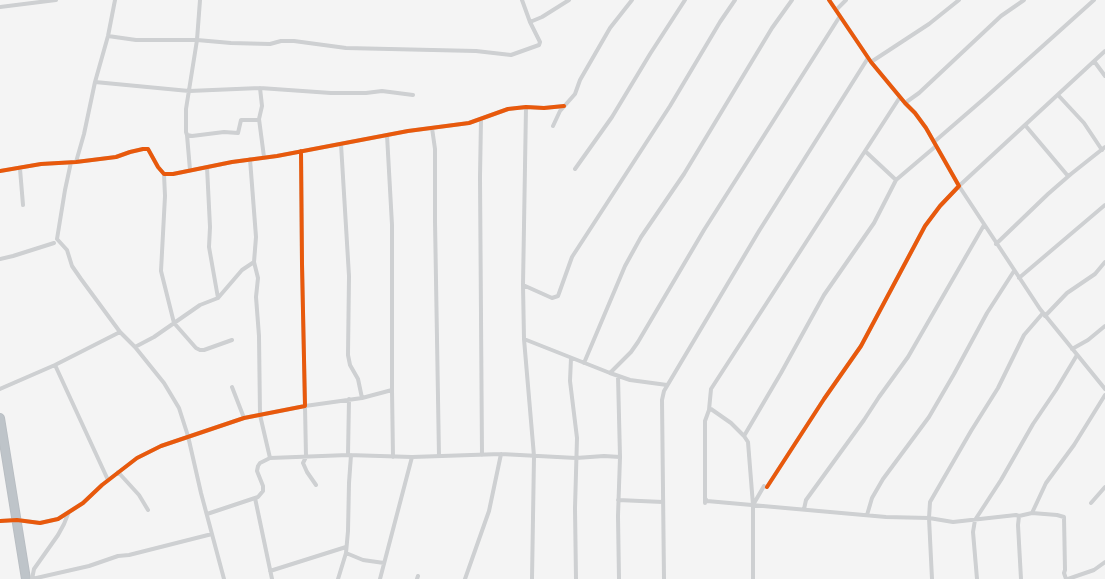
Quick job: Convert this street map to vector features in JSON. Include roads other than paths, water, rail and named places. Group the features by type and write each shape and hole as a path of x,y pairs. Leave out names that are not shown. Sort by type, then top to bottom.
{"highway":[{"path":"0,418 26,579"}],"street":[{"path":"0,7 56,0"},
{"path":"115,0 108,36 94,82 84,134 65,190 57,239 66,250 72,266 81,279 120,332 135,347 164,383 179,408 188,436 224,579"},
{"path":"190,170 186,132 186,109 197,40 200,0"},
{"path":"108,36 136,40 197,40 231,43 270,44 282,41 294,41 346,48 476,52 511,55 539,45 540,42 530,22 522,0"},
{"path":"530,22 569,0"},
{"path":"553,126 560,111 575,94 580,80 610,28 632,0"},
{"path":"575,169 612,117 685,0"},
{"path":"523,285 552,298 558,296 572,257 670,106 720,22 735,0"},
{"path":"584,363 625,266 641,237 684,174 772,28 792,0"},
{"path":"829,0 870,60 926,128 959,186 996,244 1044,314 1105,388"},
{"path":"836,10 846,0"},
{"path":"664,579 662,400 667,385 759,231 870,60 929,24 959,0"},
{"path":"905,103 919,93 1001,16 1024,0"},
{"path":"744,436 824,295 874,223 896,180 1094,0"},
{"path":"610,373 631,352 638,342 704,230 840,16"},
{"path":"753,505 864,342 925,226 940,206 959,186 1105,51"},
{"path":"1094,61 1105,76"},
{"path":"94,82 188,91 260,88 331,93 366,93 382,90 413,95"},
{"path":"260,88 262,106 259,119 264,157"},
{"path":"996,244 1010,229 1068,176 1103,149 1084,123 1058,95"},
{"path":"705,504 705,421 709,410 711,389 900,97"},
{"path":"164,174 173,174 387,135 469,123 508,109 564,106"},
{"path":"526,107 523,285 524,339 534,456 532,579"},
{"path":"187,135 192,136 224,132 236,134 239,132 239,122 241,120 259,119"},
{"path":"481,119 482,455"},
{"path":"1025,125 1068,176"},
{"path":"432,128 435,149 439,456"},
{"path":"387,135 392,225 393,457"},
{"path":"341,144 348,276 348,355 350,365 358,379 362,398"},
{"path":"0,171 41,164 116,157 136,150 148,149 158,167 164,174 165,196 161,271 174,323 196,348 200,350 232,340"},
{"path":"300,151 306,457 304,467 316,485"},
{"path":"865,151 896,180"},
{"path":"250,159 256,237 254,262 258,278 256,297 259,336 260,415 270,458"},
{"path":"207,167 210,227 209,247 218,298"},
{"path":"20,168 23,205"},
{"path":"1019,278 1105,205"},
{"path":"804,509 806,500 908,357 984,225"},
{"path":"0,259 28,252 54,242"},
{"path":"135,347 200,305 218,298 242,270 254,262"},
{"path":"932,579 929,518 930,502 998,388 1024,335 1067,292 1095,274 1105,262"},
{"path":"867,515 872,498 883,479 929,417 987,313 1014,271"},
{"path":"1072,348 1088,340 1105,326"},
{"path":"0,389 55,365 120,332"},
{"path":"524,339 630,380 667,385"},
{"path":"977,579 973,532 975,520 1077,355"},
{"path":"571,358 570,381 577,438 576,579"},
{"path":"55,365 108,480"},
{"path":"618,376 620,457 618,500 619,579"},
{"path":"232,387 244,418"},
{"path":"0,522 17,520 40,523 58,519 83,503 108,480 144,454 188,436 244,418 305,406 362,398 392,390"},
{"path":"1032,513 1046,483 1074,445 1105,395"},
{"path":"338,579 346,553 348,531 350,455 349,400"},
{"path":"709,410 711,408 731,423 748,442 753,505 752,579"},
{"path":"465,579 488,511 501,454"},
{"path":"207,514 258,497 263,492 263,486 257,472 258,466 264,460 270,458 350,455 412,457 501,454 576,458 604,456 620,457"},
{"path":"380,579 412,457"},
{"path":"118,472 139,495 148,510"},
{"path":"1091,503 1105,487"},
{"path":"255,498 272,579"},
{"path":"705,498 707,501 867,515 929,518 953,522 1016,515 1019,516 1032,513 1057,515 1064,517 1064,574 1067,579 1094,570 1105,562"},
{"path":"618,500 663,502"},
{"path":"68,514 61,530 34,569 32,579 89,566 118,556 129,555 212,534"},
{"path":"1019,516 1018,525 1021,579"},
{"path":"270,571 346,547"},
{"path":"346,553 363,560 384,563"}]}
